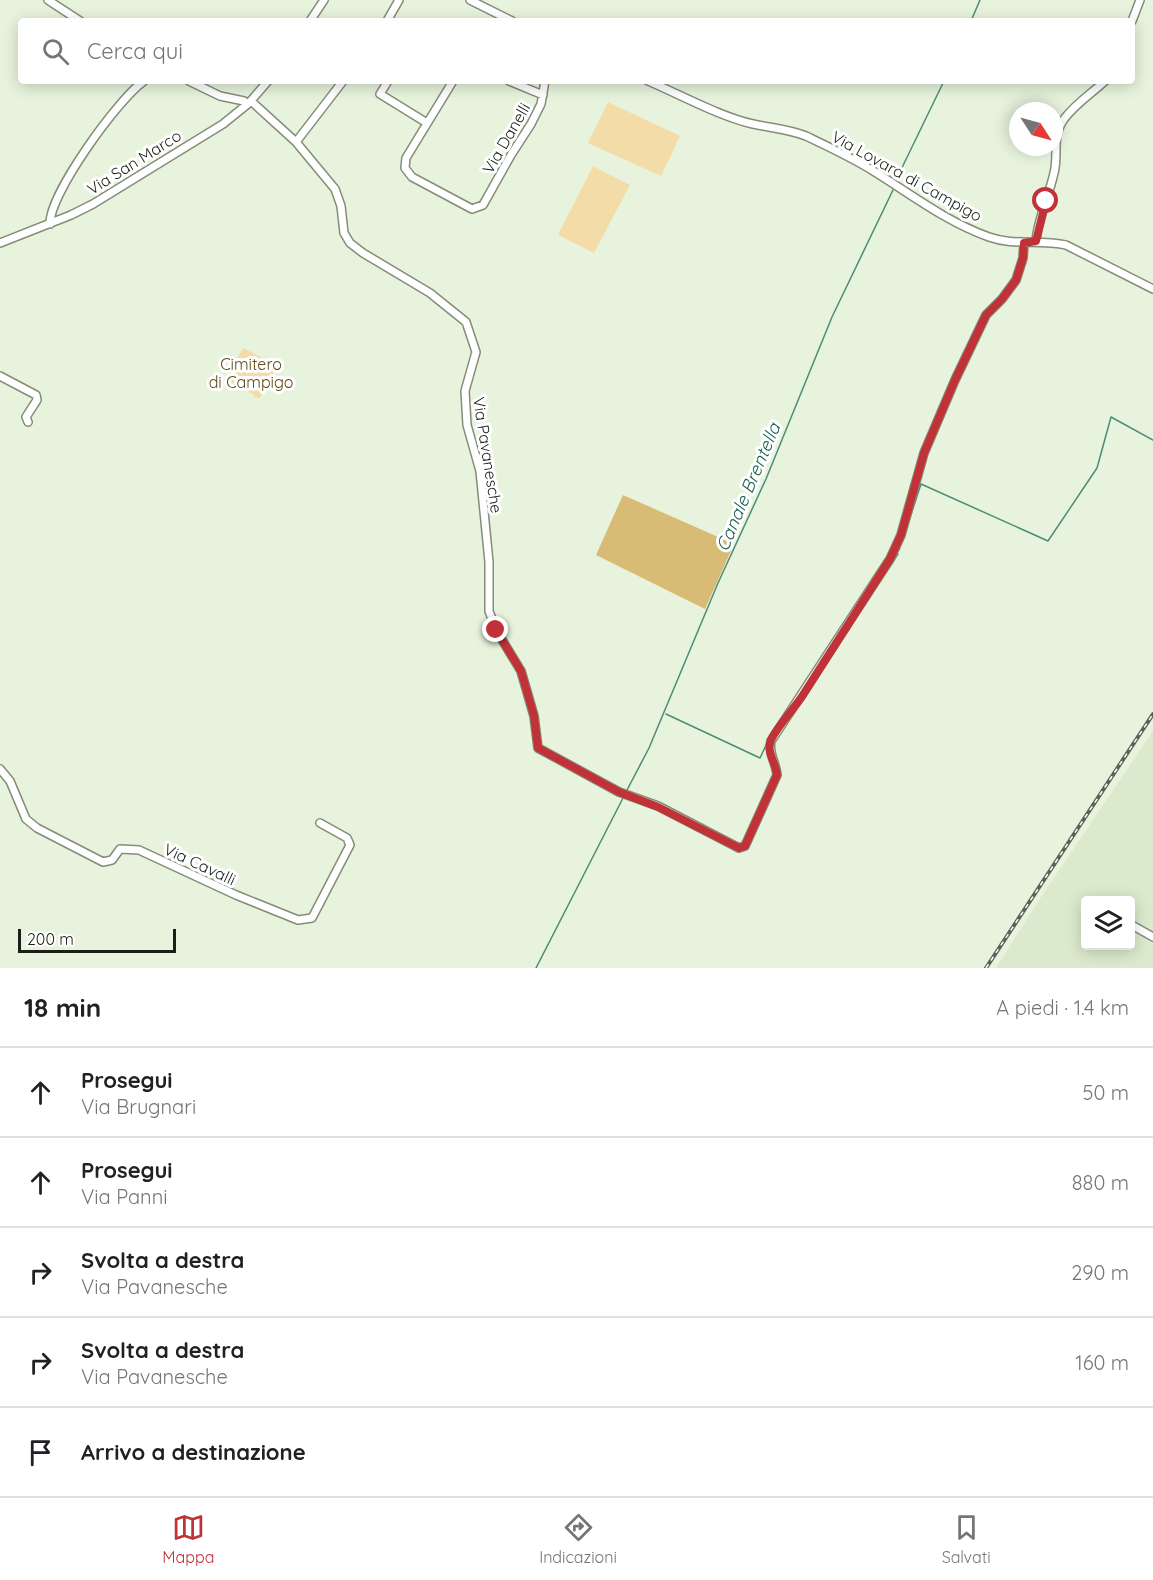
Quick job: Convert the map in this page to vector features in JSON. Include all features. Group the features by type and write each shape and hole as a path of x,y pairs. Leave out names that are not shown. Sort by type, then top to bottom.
{"street":[{"path":"48,0 75,18"},
{"path":"312,18 324,0"},
{"path":"389,18 399,0"},
{"path":"470,0 506,18"},
{"path":"1133,18 1140,0"},
{"path":"50,224 53,211 80,157 124,99 141,84"},
{"path":"195,84 216,94 250,103"},
{"name":"Via San Marco","path":"0,243 50,224 93,204 219,126 250,103 266,84"},
{"path":"296,142 341,84"},
{"path":"386,84 380,94 427,123 451,84"},
{"path":"516,84 543,95"},
{"name":"Via Danelli","path":"427,123 406,158 407,173 467,208 475,209 483,205 536,115 545,84"},
{"name":"Via Lovara di Campigo","path":"655,84 735,118 753,124 792,130 804,135 862,164 925,205 989,237 1024,243 1052,242 1072,248 1153,289"},
{"path":"1036,241 1055,170 1055,146 1058,131 1074,108 1102,84"},
{"name":"Via Pavanesche","path":"250,103 296,142 335,189 341,206 344,233 350,243 430,293 465,322 476,352 465,391 467,425 480,471 489,562 489,611 496,630 521,671 534,716 538,748 619,792 658,807 742,848 777,775 777,766 770,749 771,741 890,559 901,535 924,453 986,315 1016,280 1023,258 1024,243"},
{"path":"0,375 36,395 37,400 26,417 27,422"},
{"name":"Via Cavalli","path":"0,769 10,781 26,819 37,828 103,862 112,860 120,849 139,850 236,895 298,920 312,918 350,845 347,838 320,823"},
{"path":"1135,926 1153,937"}],"shaded area":[{"path":"623,495 734,544 705,609 596,555"},
{"path":"1153,731 1153,968 996,968 1043,894"}],"green space":[{"path":"608,102 680,136 661,176 588,143"},
{"path":"593,166 630,185 594,253 558,235"},
{"name":"Cimitero di Campigo","path":"243,348 277,365 260,398 226,381"}],"waterway":[{"name":"Canale Brentella","path":"972,18 980,0"},
{"name":"Canale Brentella","path":"896,180 943,84"},
{"name":"Canale Brentella","path":"626,792 649,748 718,583 766,479 832,317 893,190"},
{"path":"906,530 921,484 1048,541 1097,468 1111,417 1153,440"},
{"path":"899,550 903,538"},
{"path":"859,613 898,554"},
{"path":"666,714 760,758 767,743"},
{"name":"Canale Brentella","path":"536,968 623,798"}],"railway":[{"path":"986,968 1153,714"}],"route":[{"path":"496,630 521,671 534,716 538,748 619,792 658,807 739,848 745,846 777,775 777,766 770,749 771,741 890,559 901,535 924,453 955,380 986,315 1016,280 1023,258 1024,243 1036,241 1046,201"}]}
